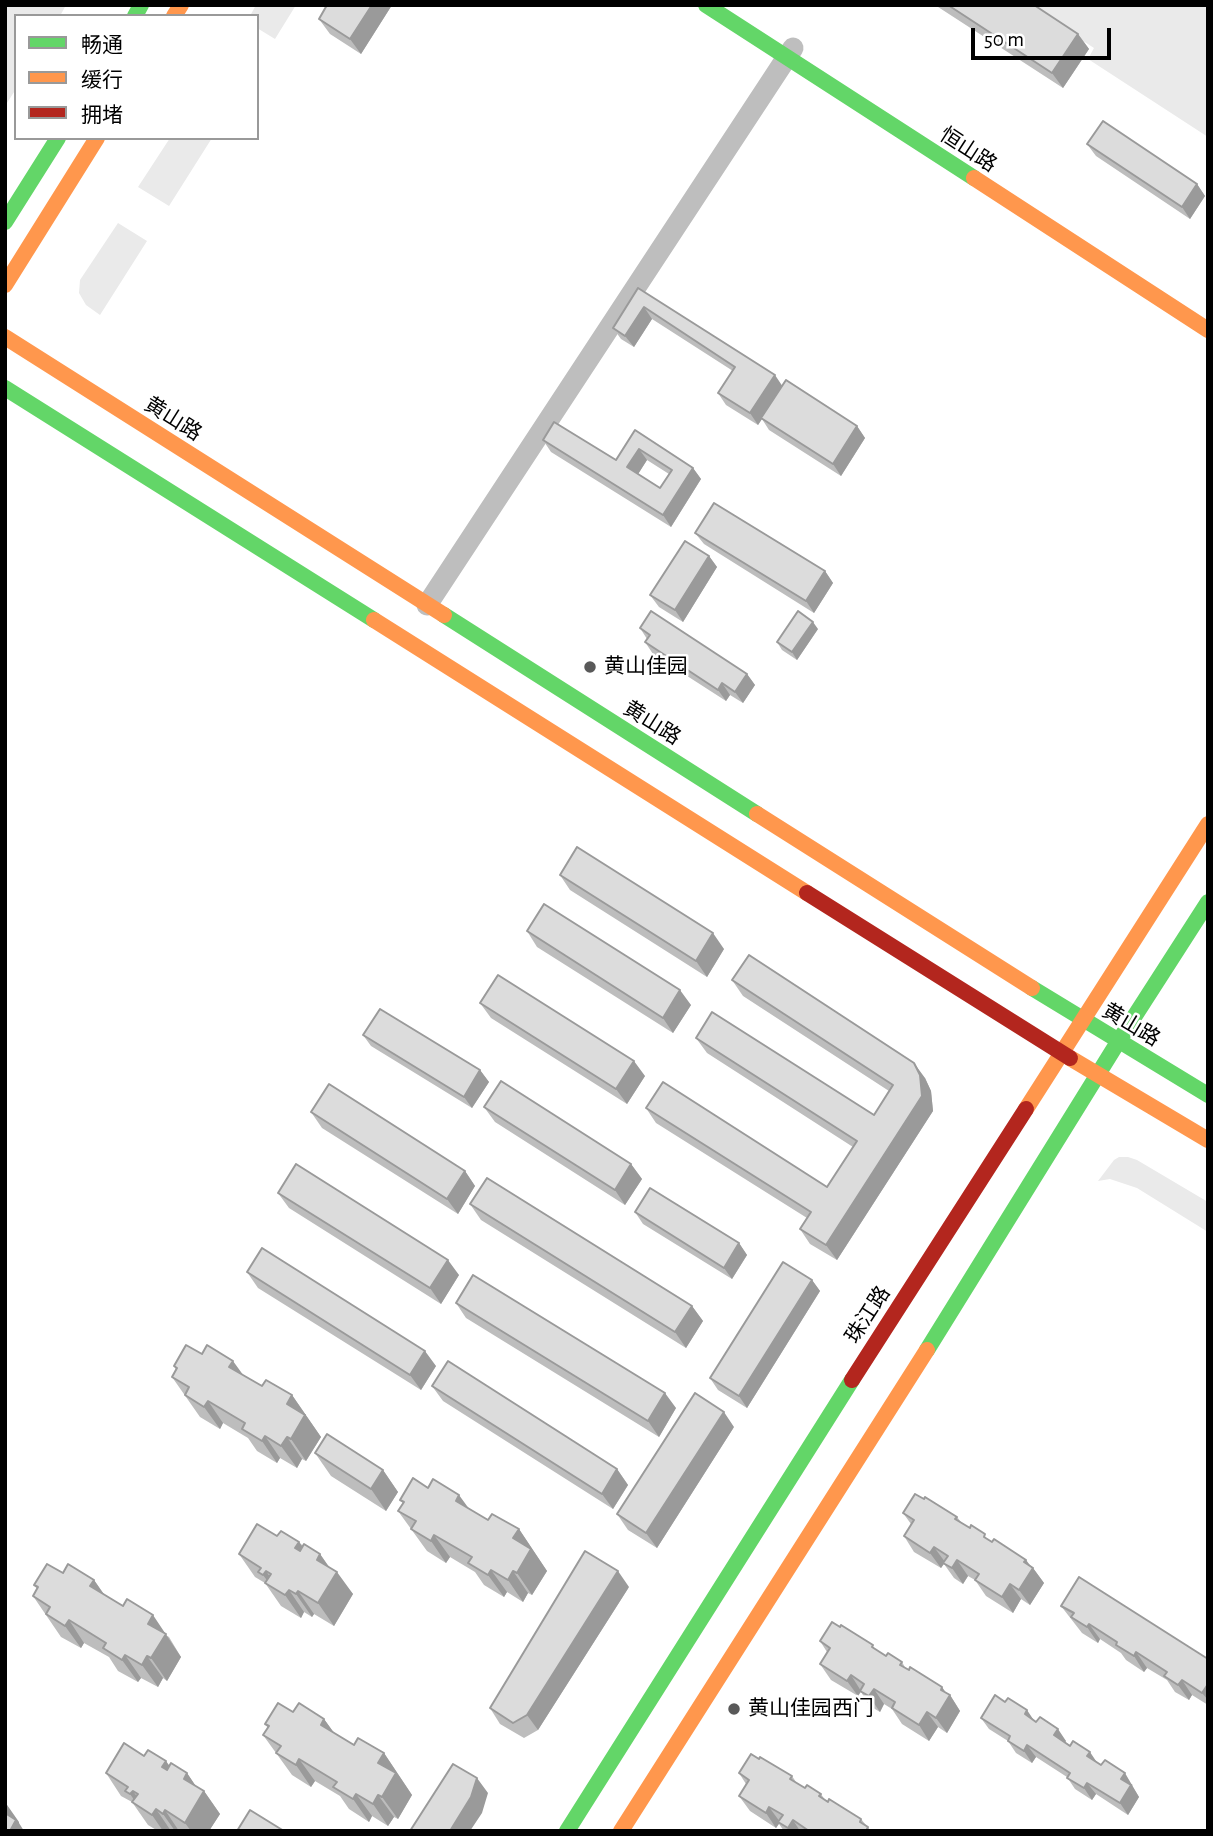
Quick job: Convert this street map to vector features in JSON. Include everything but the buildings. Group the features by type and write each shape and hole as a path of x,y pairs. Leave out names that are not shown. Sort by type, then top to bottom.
{"street":[{"name":"恒山路","path":"706,5 790,52 1208,315"},
{"name":"恒山路","path":"730,5 790,52 1208,330"},
{"path":"427,605 790,52"},
{"path":"5,222 57,140"},
{"path":"5,285 96,140"},
{"name":"黄山路","path":"5,337 1082,1020 1208,1095"},
{"path":"5,388 1062,1053 1208,1140"},
{"name":"珠江路","path":"567,1831 720,1598 1208,824"},
{"path":"621,1831 749,1617 874,1422 984,1260 1208,902"}],"shaded area":[{"path":"5,5 66,5 61,14 14,14 14,92 5,106"},
{"path":"256,5 296,5 275,39 259,29 259,14 251,14"},
{"path":"1028,5 1208,5 1208,137 1088,59 1094,48"},
{"path":"169,140 211,140 169,206 138,187"},
{"path":"118,223 147,241 100,315 86,305 79,293 80,280"},
{"path":"1119,1157 1137,1160 1208,1202 1208,1232 1137,1188 1110,1179 1098,1181"}],"traffic: fast":[{"path":"136,14 141,5"},
{"path":"706,5 974,178"},
{"path":"5,222 57,140"},
{"path":"5,388 374,620"},
{"path":"444,615 757,814"},
{"path":"927,1350 1208,902"},
{"path":"1032,988 1208,1095"},
{"path":"567,1831 852,1380"}],"traffic: slow":[{"path":"175,14 181,5"},
{"path":"5,285 96,140"},
{"path":"974,178 1208,330"},
{"path":"5,337 444,615"},
{"path":"374,620 807,893"},
{"path":"757,814 1032,988"},
{"path":"1026,1109 1208,824"},
{"path":"1070,1058 1208,1140"},
{"path":"621,1831 927,1350"}],"traffic: jam":[{"path":"807,893 1070,1058"},
{"path":"852,1380 1026,1109"}],"place":[{"name":"黄山佳园","path":"590,667"},
{"name":"黄山佳园西门","path":"734,1709"}]}
